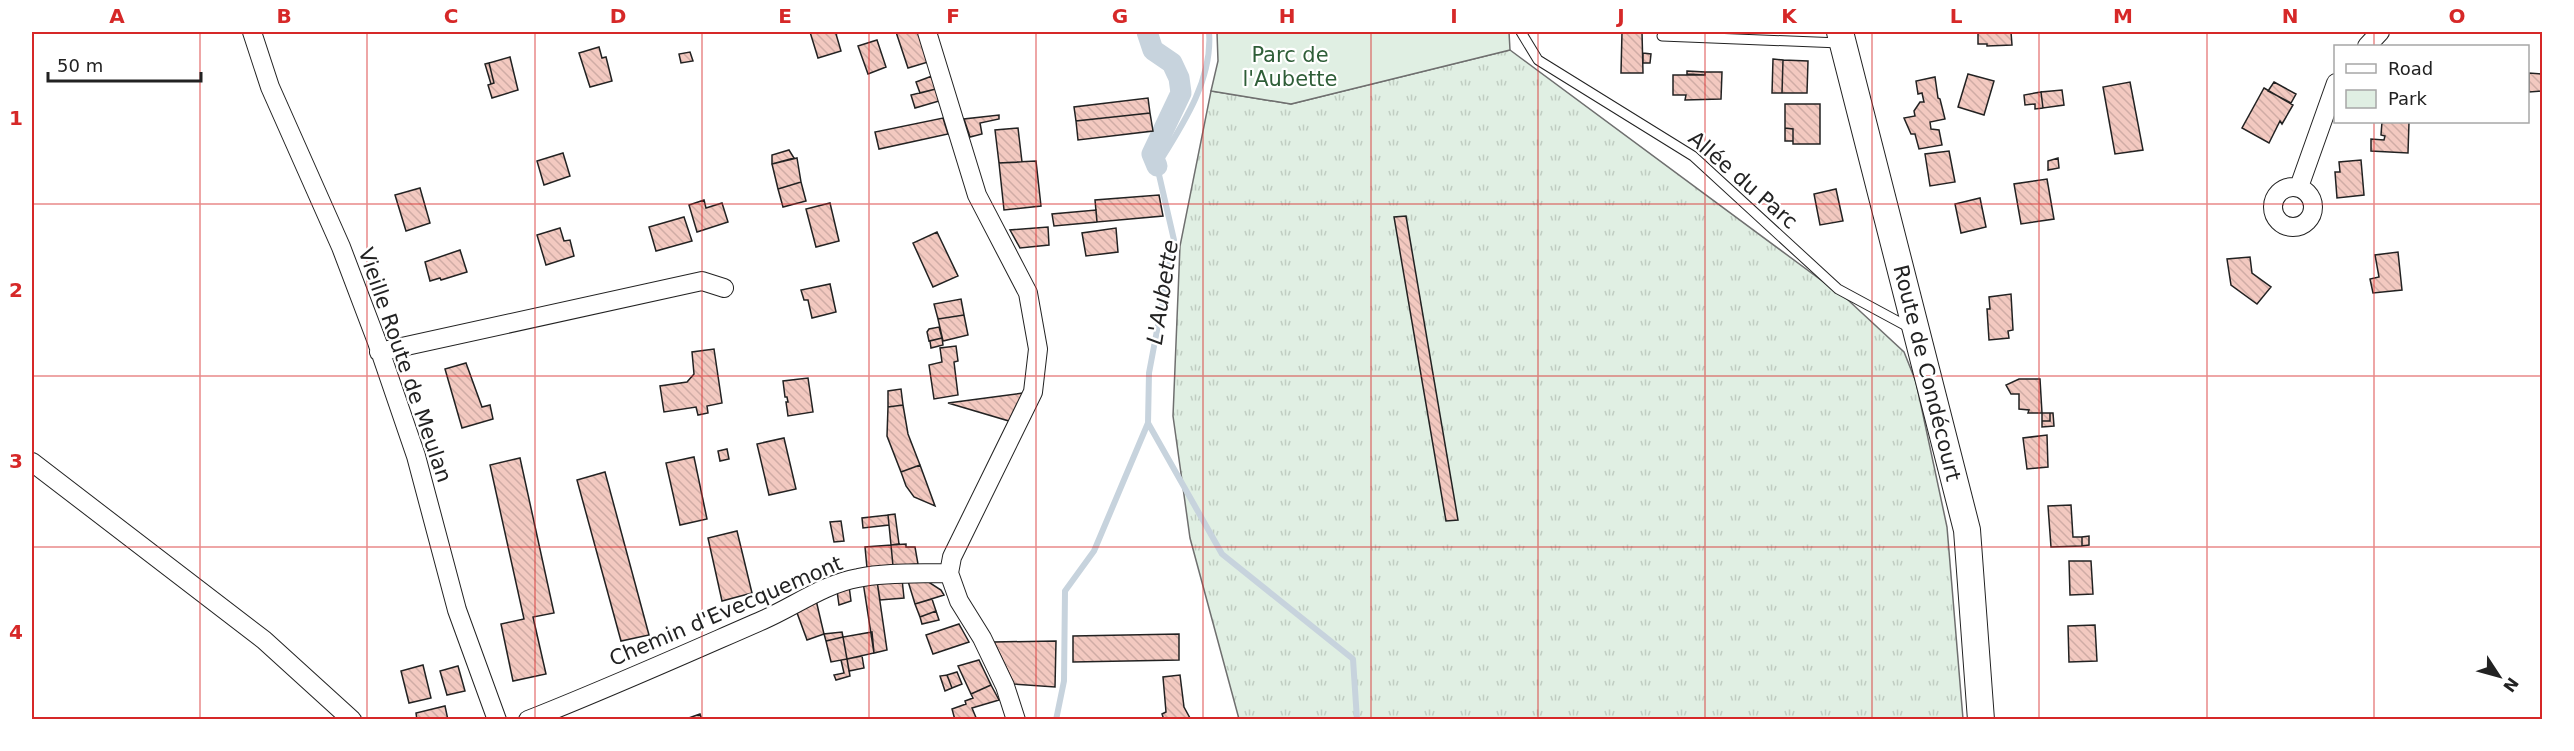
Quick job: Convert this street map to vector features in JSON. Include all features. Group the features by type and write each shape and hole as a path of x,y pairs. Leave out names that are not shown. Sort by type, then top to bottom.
{"street":[{"name":"Vieille Route de Meulan","path":"252,32 270,87 341,248 416,456 457,610 496,720"},
{"path":"927,32 977,195 1028,293 1038,349 1033,392 952,557 949,573 960,602 982,638 1005,686 1016,720"},
{"path":"2368,45 2380,32"},
{"name":"Route de Condécourt","path":"1842,37 1967,530 1981,720"},
{"path":"2299,188 2334,89"},
{"path":"379,352 702,282 724,288"},
{"path":"32,462 264,639 352,720"},
{"name":"Chemin d'Evecquemont","path":"528,720 766,619 833,585 858,578 949,573"}],"lane":[{"name":"Allée du Parc","path":"1521,32 1538,60 1693,156 1838,289 1917,332"},
{"path":"1662,36 1842,37"}],"green space":[{"name":"Parc de l'Aubette","path":"1217,32 1509,32 1510,50 1291,104 1211,91 1218,61"},
{"path":"1510,50 1848,300 1904,352 1916,382 1947,527 1963,719 1239,719 1190,538 1173,416 1180,246 1211,91 1291,104"}],"building":[{"path":"810,32 840,32 836,34 841,51 818,58"},
{"path":"896,32 920,32 928,62 908,68"},
{"path":"1622,32 1642,32 1643,73 1621,73"},
{"path":"1978,32 2011,32 2012,45 1978,44"},
{"path":"877,40 886,67 868,74 858,46"},
{"path":"599,47 602,58 606,57 612,81 590,87 579,53"},
{"path":"690,52 693,61 681,63 679,54"},
{"path":"1643,53 1651,54 1650,63 1643,63"},
{"path":"510,57 518,90 492,98 488,85 494,83 489,63"},
{"path":"1773,59 1783,60 1782,93 1772,93"},
{"path":"1783,60 1808,61 1807,93 1782,93"},
{"path":"489,63 494,83 491,84 485,64"},
{"path":"1687,71 1705,72 1705,75 1687,74"},
{"path":"1705,72 1722,72 1721,99 1685,100 1686,95 1673,95 1673,75 1705,75"},
{"path":"2529,73 2542,74 2542,91 2529,92"},
{"path":"1968,74 1994,81 1984,115 1958,107"},
{"path":"932,76 936,89 920,93 916,82"},
{"path":"1935,77 1938,98 1945,119 1930,122 1931,129 1939,130 1942,145 1919,149 1915,134 1911,134 1904,118 1915,116 1914,111 1920,102 1924,102 1922,93 1918,94 1916,81"},
{"path":"2130,82 2143,150 2115,154 2103,87"},
{"path":"2274,82 2296,94 2291,103 2268,91"},
{"path":"2264,88 2293,105 2282,124 2280,121 2269,143 2242,128"},
{"path":"936,89 939,101 915,108 911,95"},
{"path":"2062,90 2064,105 2043,108 2041,92"},
{"path":"2041,92 2043,108 2035,109 2035,104 2025,105 2024,95"},
{"path":"1148,98 1150,113 1076,121 1074,107"},
{"path":"1785,104 1820,104 1820,144 1793,144 1793,129 1785,128"},
{"path":"1150,113 1153,131 1078,140 1076,121"},
{"path":"999,115 999,119 980,123 982,134 970,137 964,119"},
{"path":"943,118 948,134 879,149 875,132"},
{"path":"2382,123 2409,123 2408,153 2371,151 2371,139 2384,140 2385,136 2381,135"},
{"path":"1018,128 1022,162 999,163 995,130"},
{"path":"1785,128 1793,129 1793,141 1785,141"},
{"path":"789,150 794,158 772,164 772,155"},
{"path":"1949,151 1955,182 1930,186 1925,154"},
{"path":"563,153 570,176 544,185 537,161"},
{"path":"797,158 801,182 778,189 772,164"},
{"path":"2058,158 2059,168 2048,170 2048,161"},
{"path":"2361,160 2364,195 2337,198 2335,172 2340,172 2339,162"},
{"path":"1036,161 1041,206 1004,210 999,163"},
{"path":"2047,179 2054,219 2021,224 2014,184"},
{"path":"801,182 806,201 783,207 778,189"},
{"path":"420,188 430,223 406,231 395,195"},
{"path":"1836,189 1843,221 1820,225 1814,194"},
{"path":"1159,195 1163,216 1097,222 1095,200"},
{"path":"1980,198 1986,227 1961,233 1955,204"},
{"path":"704,200 706,208 722,203 728,222 697,232 689,205"},
{"path":"830,203 839,241 816,247 806,209"},
{"path":"1096,210 1097,222 1054,226 1052,214"},
{"path":"1406,216 1458,520 1446,521 1394,217"},
{"path":"684,217 692,241 656,251 649,227"},
{"path":"1048,227 1049,245 1020,248 1010,230"},
{"path":"560,228 564,241 570,240 574,256 546,265 537,235"},
{"path":"1116,228 1118,252 1086,256 1082,233"},
{"path":"937,232 958,276 933,287 913,243"},
{"path":"460,250 467,272 430,281 425,262"},
{"path":"2398,252 2402,290 2373,293 2370,279 2379,277 2375,255"},
{"path":"2250,257 2252,273 2271,287 2257,304 2231,285 2227,259"},
{"path":"830,284 836,312 812,318 808,300 804,300 801,290"},
{"path":"2011,294 2013,330 2008,331 2009,338 1989,340 1987,309 1990,309 1989,297"},
{"path":"961,299 964,315 938,319 934,304"},
{"path":"964,315 968,335 943,341 938,319"},
{"path":"939,327 942,338 929,341 927,332 929,329"},
{"path":"942,338 943,345 931,348 930,341"},
{"path":"956,346 958,361 954,362 958,395 934,399 929,365 942,362 940,348"},
{"path":"714,349 722,403 707,406 708,413 698,415 696,407 664,412 660,386 687,382 694,374 692,352"},
{"path":"466,363 482,407 490,405 493,419 462,428 445,369"},
{"path":"808,378 813,412 788,416 786,402 788,402 783,381"},
{"path":"2019,379 2040,379 2042,413 2028,413 2029,410 2019,409 2019,394 2011,394 2006,385"},
{"path":"901,389 903,405 888,407 888,391"},
{"path":"1023,393 1009,421 948,403"},
{"path":"903,405 908,434 920,465 901,472 887,436 888,407"},
{"path":"2042,413 2050,413 2050,421 2042,421"},
{"path":"2050,413 2053,413 2054,426 2042,427 2042,421 2050,421"},
{"path":"2047,435 2048,467 2027,469 2023,438"},
{"path":"784,438 796,489 769,495 757,444"},
{"path":"727,449 729,459 720,461 718,451"},
{"path":"694,457 707,519 680,525 666,463"},
{"path":"520,458 554,613 533,617 546,674 513,681 501,624 524,619 490,465"},
{"path":"920,465 935,506 914,497 906,486 901,472"},
{"path":"605,472 649,635 621,641 577,480"},
{"path":"2071,505 2073,537 2082,537 2082,546 2051,547 2048,506"},
{"path":"895,514 899,544 891,545 888,515"},
{"path":"888,515 889,525 863,528 862,518"},
{"path":"841,521 844,541 834,542 830,522"},
{"path":"737,531 752,593 722,601 708,538"},
{"path":"2089,536 2089,545 2082,546 2082,537"},
{"path":"906,544 906,547 915,547 918,564 893,566 891,545"},
{"path":"891,545 893,566 867,568 865,547"},
{"path":"2069,561 2091,561 2093,594 2070,595"},
{"path":"907,578 927,581 941,590 944,595 915,604"},
{"path":"902,579 904,598 880,600 877,581"},
{"path":"877,581 887,650 874,653 863,582"},
{"path":"849,586 851,601 839,605 837,591"},
{"path":"932,599 936,611 920,617 915,604"},
{"path":"816,600 824,634 807,640 796,610"},
{"path":"936,611 939,620 922,624 920,617"},
{"path":"959,624 969,642 933,654 926,635"},
{"path":"2095,625 2097,661 2069,662 2068,626"},
{"path":"842,632 843,637 826,641 824,634"},
{"path":"872,632 874,653 847,659 843,637"},
{"path":"1179,634 1179,660 1073,662 1073,636"},
{"path":"843,637 847,659 831,662 826,641"},
{"path":"1056,641 1055,687 1014,684 994,642"},
{"path":"862,656 864,668 849,671 847,659"},
{"path":"847,659 850,676 836,680 834,675 844,673 841,660"},
{"path":"979,660 991,685 971,694 958,666"},
{"path":"423,665 431,698 409,703 401,671"},
{"path":"458,666 465,691 447,695 440,671"},
{"path":"957,672 962,684 952,688 947,675"},
{"path":"947,675 952,688 945,691 940,676"},
{"path":"1180,675 1184,707 1191,720 1164,720 1162,714 1166,712 1163,677"},
{"path":"991,685 999,700 972,708 977,720 955,720 952,709 966,704 965,701 973,698 971,694"},
{"path":"445,706 448,720 417,720 416,713"},
{"path":"700,714 702,720 683,720"}],"waterway":[{"path":"1147,32 1153,50 1172,63 1179,78 1181,93 1152,154 1157,166"},
{"name":"L'Aubette","path":"1056,720 1064,681 1065,591 1094,551 1148,423 1149,373 1174,240 1157,166 1185,119 1201,85 1209,50 1209,32"},
{"name":"L'Aubette","path":"1148,423 1222,554 1353,659 1357,720"}]}
